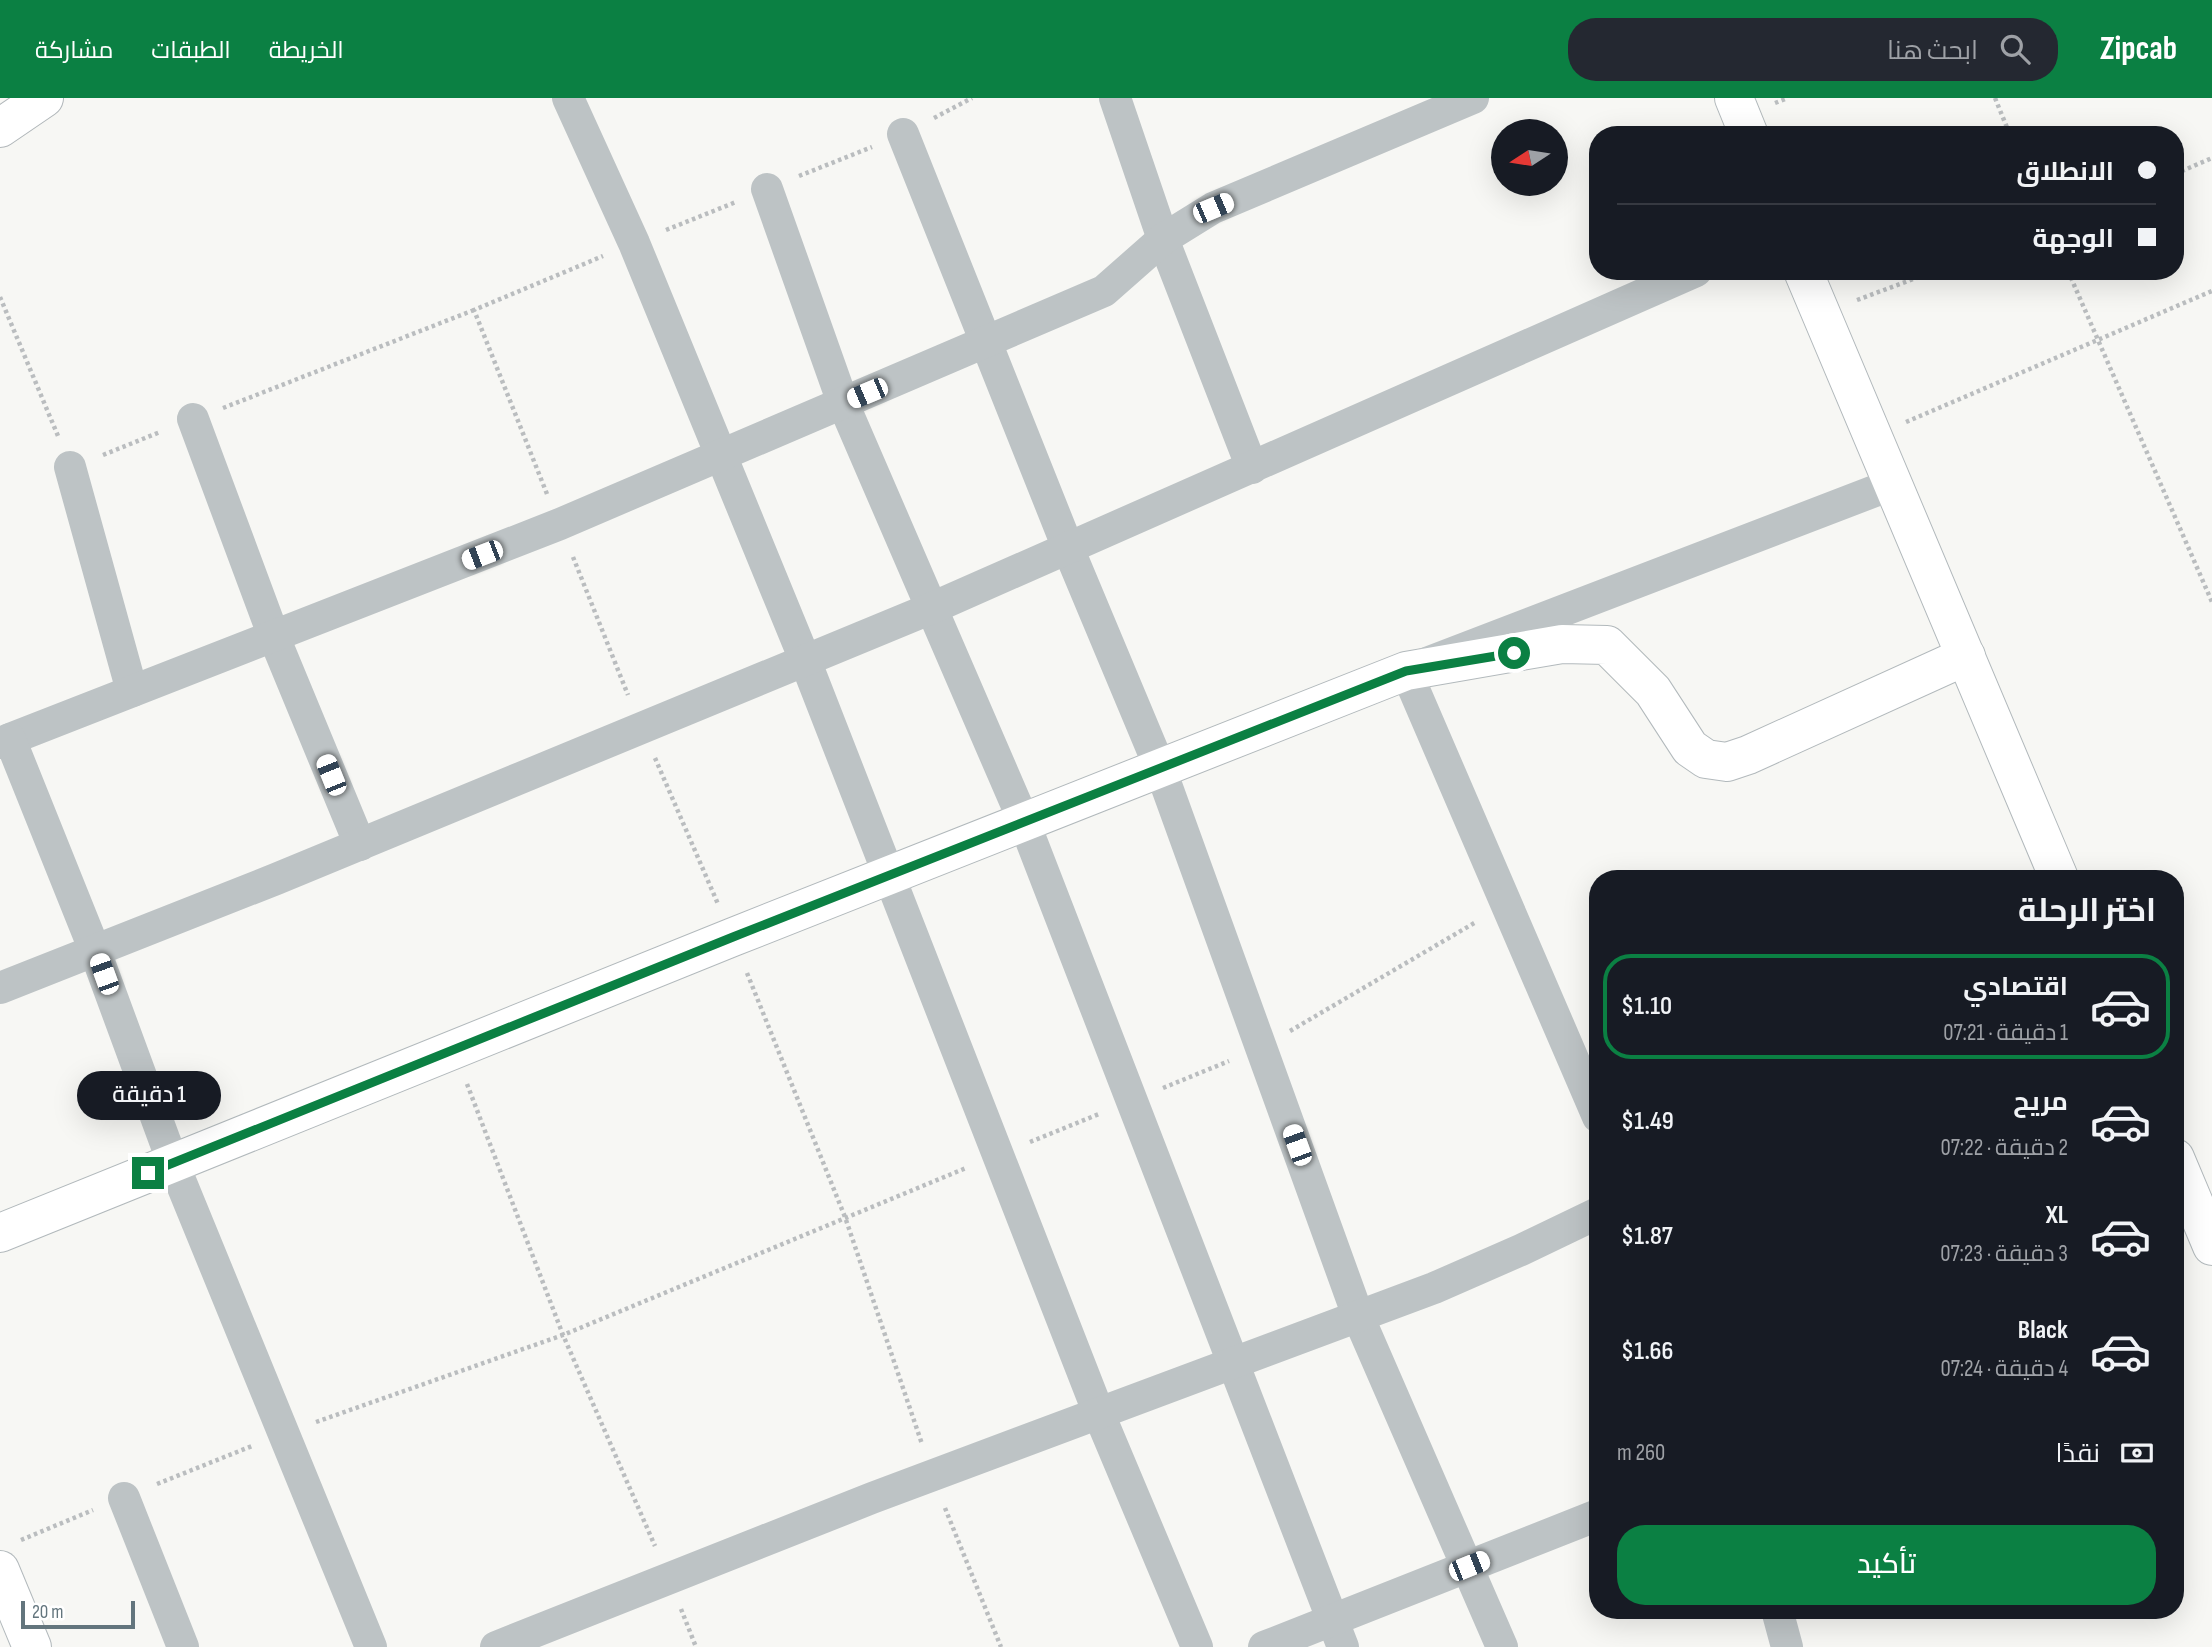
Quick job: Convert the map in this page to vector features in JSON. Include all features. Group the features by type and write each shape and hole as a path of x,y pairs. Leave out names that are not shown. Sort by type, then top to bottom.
{"street":[{"path":"0,128 44,98"},
{"path":"568,98 634,243 805,660 1099,1413 1197,1647"},
{"path":"1115,98 1163,239 1252,468"},
{"path":"371,1647 173,1163 95,951 5,741 560,524 1104,291 1163,239 1213,208 1473,98"},
{"path":"1734,98 1745,126"},
{"path":"903,134 1068,548 1160,768 1358,1316 1502,1647"},
{"path":"767,189 843,403 1024,822 1337,1634"},
{"path":"0,988 360,845 932,608 1676,280"},
{"path":"1807,280 2056,870"},
{"path":"193,419 274,637 360,845"},
{"path":"70,467 132,691"},
{"path":"0,1233 1160,768 1893,484"},
{"path":"1406,671 1562,644 1607,645 1653,691 1690,748 1706,759 1727,762 1748,755 1966,656"},
{"path":"1406,671 1589,1096"},
{"path":"2184,1179 2212,1246"},
{"path":"496,1647 932,1476 1358,1316 1509,1256 1589,1217"},
{"path":"124,1498 183,1647"},
{"path":"1264,1647 1337,1634 1469,1566 1589,1519"},
{"path":"6,1557 32,1647"},
{"path":"1779,1619 1787,1647"}],"path":[{"path":"972,98 903,134 474,310 642,728 733,937 845,1217 932,1476 1001,1647"},
{"path":"1995,98 2006,126"},
{"path":"2184,170 2212,159"},
{"path":"1821,314 1911,280"},
{"path":"2072,280 2212,602"},
{"path":"1873,436 2212,290"},
{"path":"6,1557 124,1498 284,1433 564,1335 1262,1047 1507,904"},
{"path":"454,1049 564,1335 696,1647"}],"route":[{"path":"148,1173 733,937 1406,671 1514,653"}]}
